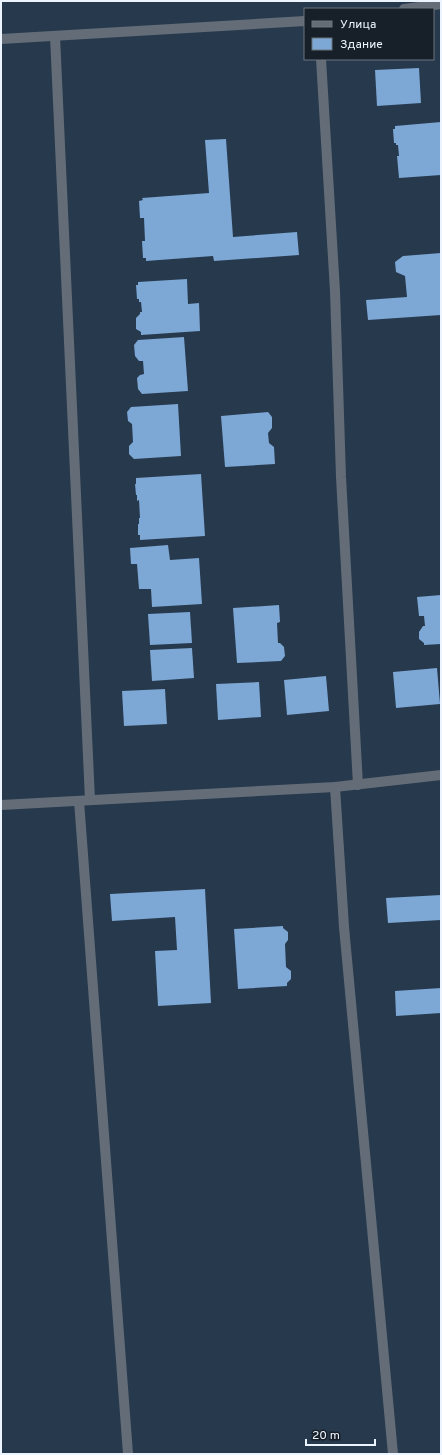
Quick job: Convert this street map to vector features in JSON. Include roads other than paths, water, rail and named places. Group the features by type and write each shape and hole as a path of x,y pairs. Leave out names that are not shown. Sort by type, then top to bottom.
{"street":[{"path":"411,8 441,4"},
{"path":"1,39 304,21"},
{"path":"56,36 90,800"},
{"path":"321,60 335,292 341,477 358,785"},
{"path":"1,805 335,787 441,775"},
{"path":"335,787 344,927 393,1454"},
{"path":"79,801 128,1454"}]}
